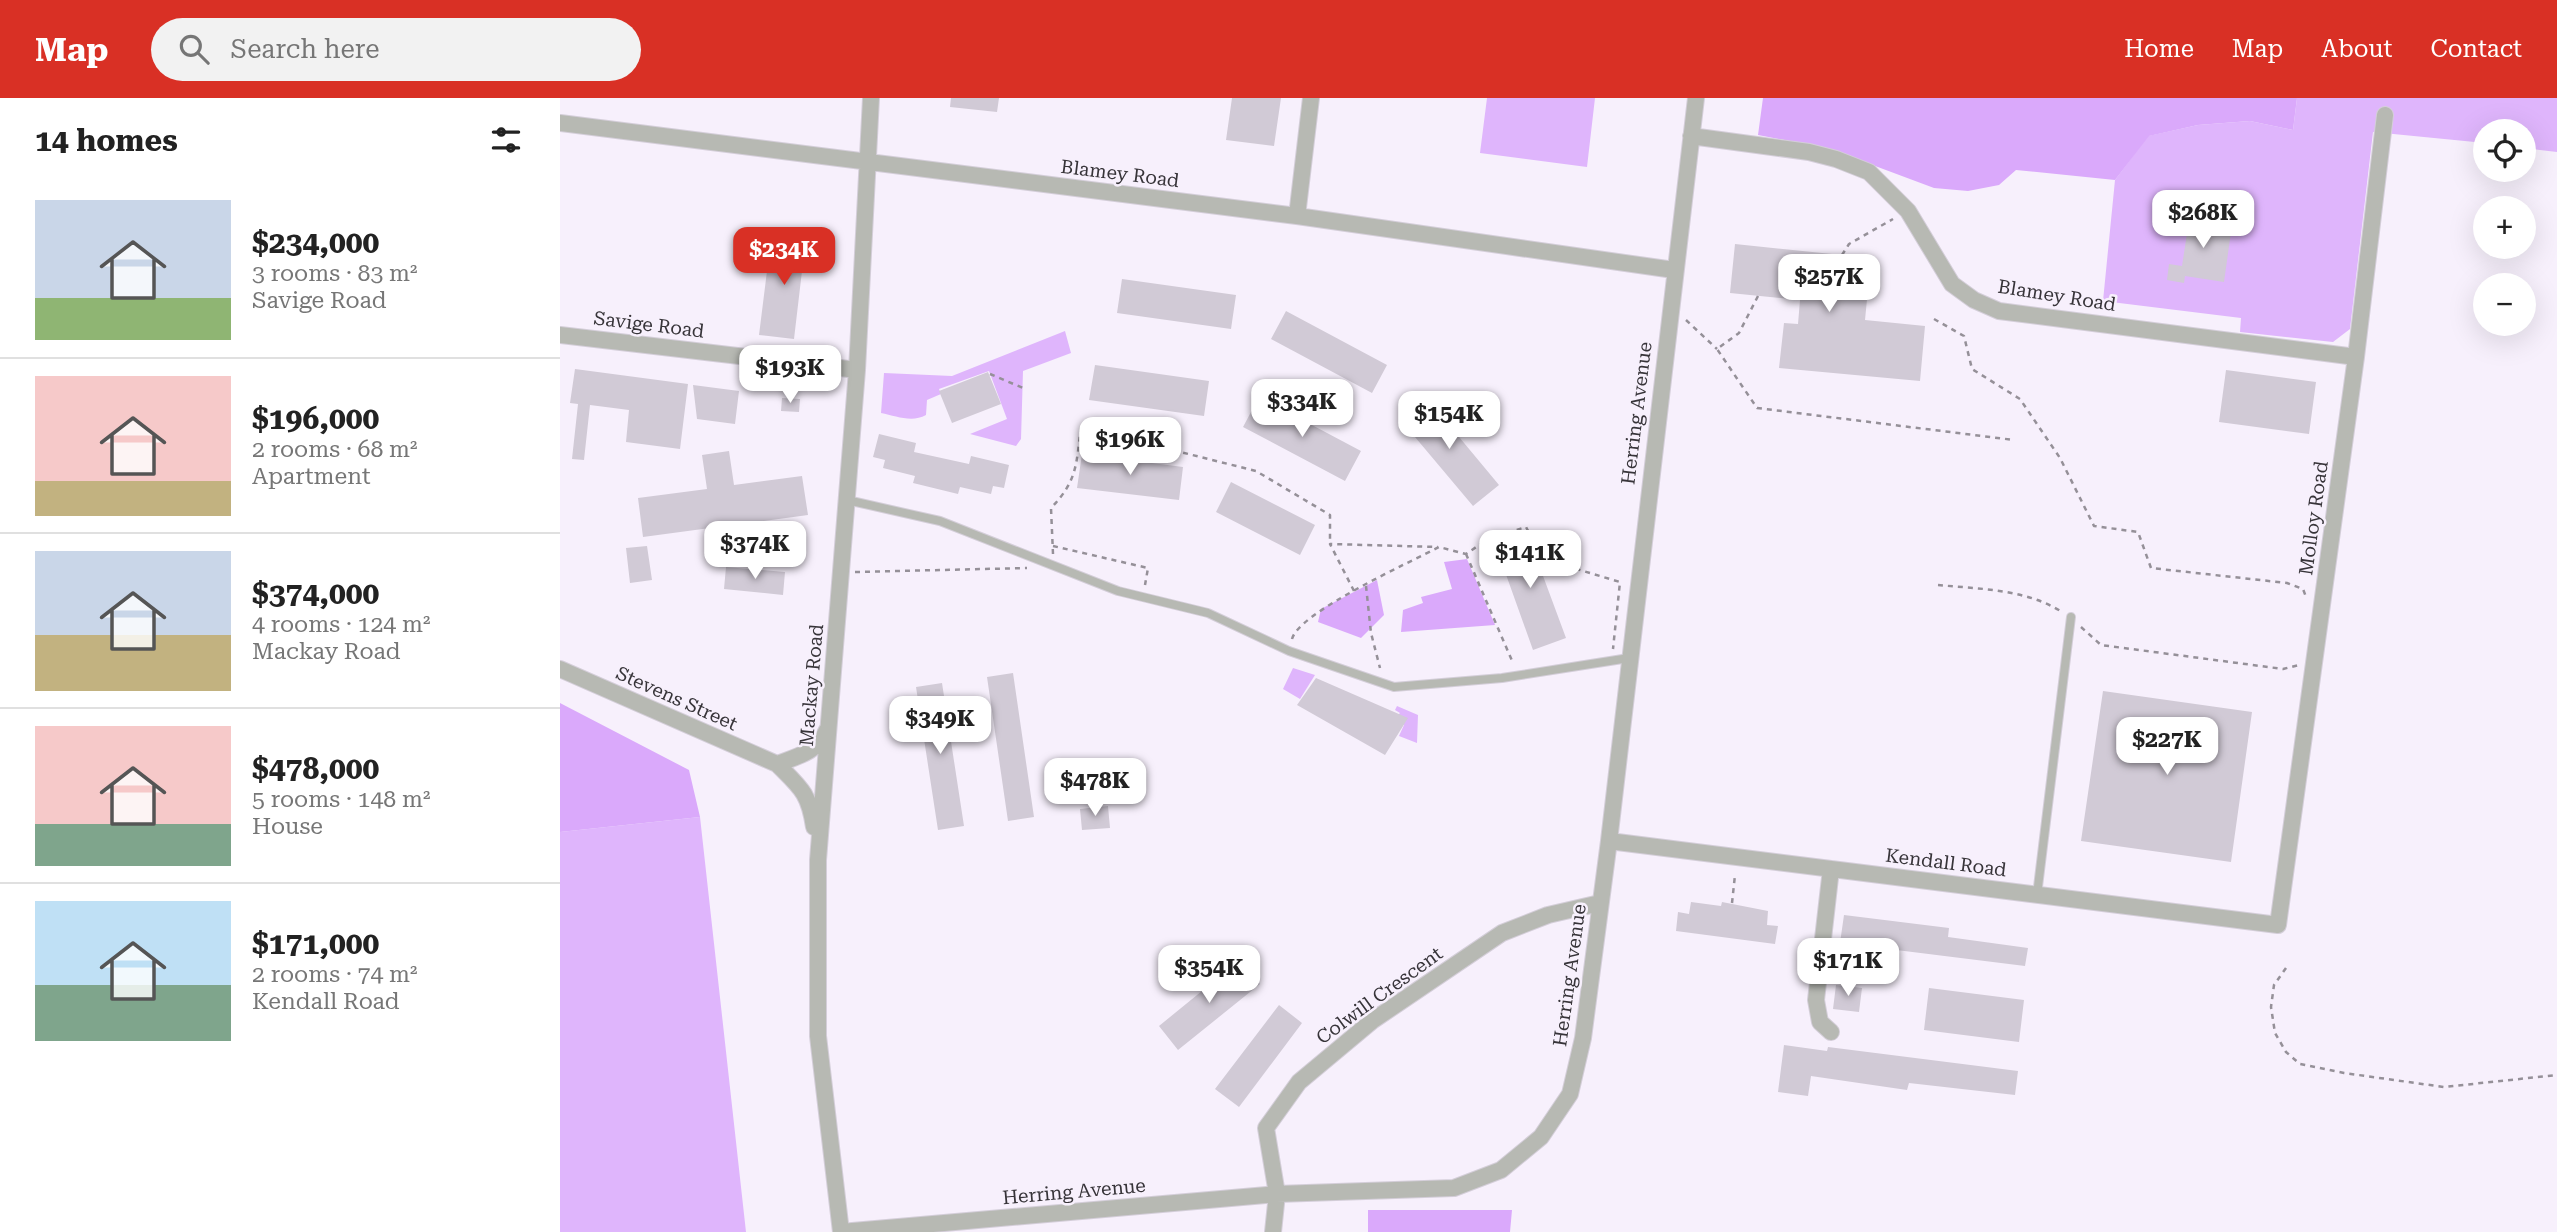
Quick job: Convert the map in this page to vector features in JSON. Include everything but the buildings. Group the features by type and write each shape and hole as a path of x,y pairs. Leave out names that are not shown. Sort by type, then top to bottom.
{"street":[{"name":"Mackay Road","path":"841,1232 818,1037 818,860 857,370 871,98"},
{"path":"1297,216 1311,98"},
{"name":"Herring Avenue","path":"841,1232 1277,1194 1454,1188 1501,1170 1541,1137 1570,1094 1583,1038 1609,841 1696,98"},
{"name":"Molloy Road","path":"2278,925 2356,357 2385,115"},
{"name":"Blamey Road","path":"560,123 867,164 1297,216 1674,270"},
{"name":"Blamey Road","path":"1691,136 1809,152 1870,172 1908,211 1952,284 1974,300 1999,311 2356,357"},
{"name":"Savige Road","path":"560,335 857,370"},
{"name":"Stevens Street","path":"560,669 777,764 800,787 811,804 818,860"},
{"path":"777,764 821,743 829,726"},
{"name":"Kendall Road","path":"1609,841 2278,925"},
{"path":"1831,869 1816,1000 1820,1022 1831,1032"},
{"name":"Colwill Crescent","path":"1273,1232 1277,1194 1266,1128 1298,1082 1372,1021 1502,933 1560,912 1600,903"}],"lane":[{"path":"847,500 940,521 1118,591 1208,613 1289,651 1394,687 1519,676 1629,658"},
{"path":"2037,895 2071,617"}],"path":[{"path":"1842,255 1849,244 1908,211"},
{"path":"1717,349 1739,333 1758,296"},
{"path":"1670,305 1717,349 1757,408 2014,440"},
{"path":"1934,318 1964,336 1972,369 2020,399 2060,458 2094,526 2138,532 2151,568 2287,583 2302,589 2309,604"},
{"path":"990,374 1023,388"},
{"path":"841,572 1050,569 1053,546 1051,508 1068,491 1075,470 1081,427 1256,471 1330,515 1330,544 1354,591"},
{"path":"1330,544 1439,547 1466,554 1488,540 1526,527 1543,559 1620,582 1612,661"},
{"path":"1053,546 1148,568 1143,597"},
{"path":"1289,651 1294,630 1318,612 1439,547"},
{"path":"1466,554 1519,676"},
{"path":"1938,585 1996,591 2044,600 2071,617 2101,645 2283,669 2299,665"},
{"path":"1366,586 1371,633 1382,683"},
{"path":"1732,903 1735,875"},
{"path":"2286,968 2274,985 2271,1007 2276,1033 2286,1052 2300,1064 2444,1087 2557,1075"}],"shaded area":[{"path":"1487,98 1595,98 1587,167 1480,153"},
{"path":"1763,98 2297,98 2293,130 2250,121 2198,125 2149,136 2115,180 2016,170 1999,185 1968,191 1934,188 1827,148 1758,135"},
{"path":"2297,98 2557,98 2557,152 2536,149 2536,119 2473,119 2473,142 2373,132 2350,329 2333,342 2240,332 2241,318 2103,301 2115,180 2148,136 2198,125 2250,121 2293,130"},
{"path":"1065,331 1071,353 1023,371 1021,439 1016,446 970,434 1007,419 989,371 939,389 941,394 927,400 926,415 921,417 904,418 881,413 884,373 952,376"},
{"path":"1467,559 1495,625 1401,632 1403,610 1423,603 1421,597 1452,589 1444,562"},
{"path":"1377,580 1384,615 1361,638 1318,622 1321,609"},
{"path":"1293,668 1315,675 1300,699 1283,689"},
{"path":"560,703 689,770 700,817 560,832"},
{"path":"1397,706 1418,715 1417,743 1399,736 1404,725 1394,719 1400,713 1395,710"},
{"path":"700,817 746,1232 560,1232 560,832"},
{"path":"1368,1210 1512,1210 1510,1232 1368,1232"}]}
